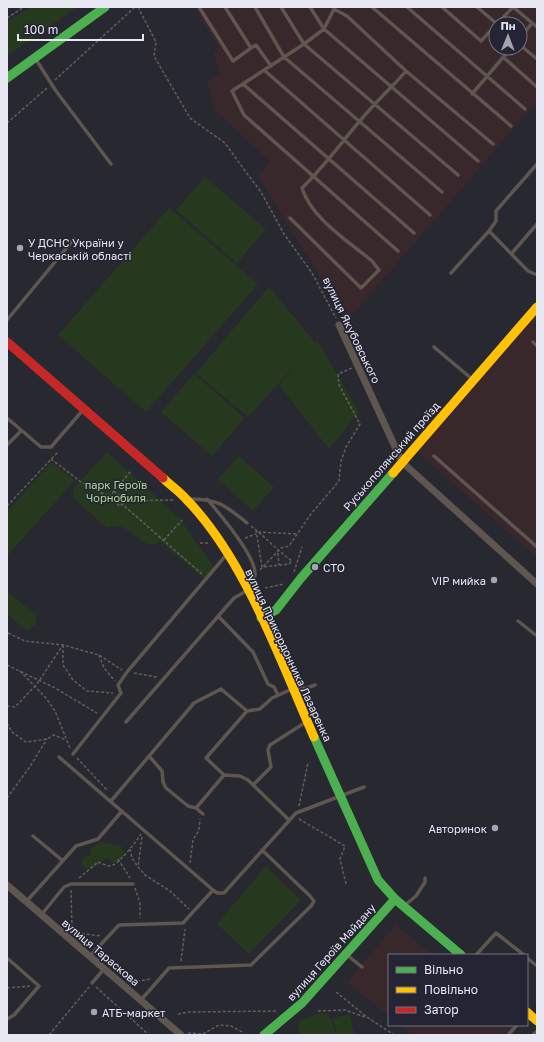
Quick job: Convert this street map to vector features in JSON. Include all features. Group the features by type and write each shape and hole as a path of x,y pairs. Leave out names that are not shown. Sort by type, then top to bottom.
{"street":[{"path":"7,78 105,7"},
{"name":"Руськополянський проїзд","path":"261,618 276,610 301,578 537,307"},
{"name":"вулиця Якубовського","path":"339,325 402,462 537,584"},
{"name":"вулиця Прикордонника Лазаренка","path":"7,342 186,499 228,554 249,591 378,880 395,899 460,954"},
{"name":"вулиця Тараскова","path":"7,885 181,1034"},
{"name":"вулиця Героїв Майдану","path":"264,1035 302,1003 395,899"},
{"path":"528,1014 537,1021"}],"lane":[{"path":"199,7 233,61 256,46 271,66"},
{"path":"225,7 251,48"},
{"path":"255,7 284,57 442,192"},
{"path":"281,7 304,44 458,175"},
{"path":"310,7 324,29 478,161"},
{"path":"372,7 511,126"},
{"path":"407,7 525,109"},
{"path":"442,7 481,41 488,34"},
{"path":"477,7 488,16"},
{"path":"505,16 513,7 537,28"},
{"path":"398,251 244,115 232,91 304,44 324,29 335,8 347,16 406,71 493,144"},
{"path":"528,28 532,23"},
{"path":"528,52 537,59"},
{"path":"35,57 51,84 111,164"},
{"path":"472,94 486,75 503,57 537,87"},
{"path":"264,70 430,215"},
{"path":"290,218 361,288 379,270 372,261 315,212 305,197 302,188 330,160 375,104 392,88 406,71"},
{"path":"243,84 414,233"},
{"path":"451,273 489,231 496,221 496,211 537,164"},
{"path":"512,253 537,224"},
{"path":"489,231 528,271 537,275"},
{"path":"7,320 74,239"},
{"path":"533,342 537,346"},
{"path":"434,347 473,379"},
{"path":"7,418 41,447 51,446 84,409"},
{"path":"7,445 21,431"},
{"path":"434,456 537,547"},
{"path":"186,499 207,499 227,506 247,523"},
{"path":"126,722 236,596 249,591 256,574 251,558 239,539 207,499"},
{"path":"73,754 101,716 121,693 118,685 127,672 228,554"},
{"path":"218,616 253,652 268,684 274,688 278,695"},
{"path":"518,621 537,636"},
{"path":"289,820 244,778 224,775 206,758 247,711 260,709 278,695 292,689 307,688 315,685"},
{"path":"111,801 194,703 221,689 247,711"},
{"path":"253,785 271,767 268,747 307,721"},
{"path":"149,756 162,771 164,785 166,788 188,806 196,808 203,814"},
{"path":"59,757 217,893 224,893 289,820 298,812 364,787"},
{"path":"196,808 224,775"},
{"path":"26,902 76,846 98,839 122,811"},
{"path":"33,836 63,862"},
{"path":"141,1000 169,968 180,966 251,965 311,906 314,901 310,896 262,850"},
{"path":"404,906 416,896 425,882 425,878"},
{"path":"41,915 64,887 71,884 133,884"},
{"path":"90,956 119,925 183,923 213,890"},
{"path":"477,954 496,932 523,954"},
{"path":"346,955 362,966"},
{"path":"7,958 39,986 14,1015 7,1019"},
{"path":"528,959 537,966"},
{"path":"92,983 104,969"},
{"path":"508,1035 516,1026"},
{"path":"534,1035 537,1031"}],"path":[{"path":"7,18 24,7"},
{"path":"7,123 136,7"},
{"name":"вулиця Якубовського","path":"136,7 156,42 154,56 190,118 225,144 261,192 284,234 312,273 339,325"},
{"path":"256,574 282,548 289,546 311,514 339,481 341,461 346,447 360,424 339,385 338,374 358,366"},
{"path":"7,506 58,452"},
{"path":"51,459 81,482 109,497 120,506 122,504 206,578"},
{"path":"109,497 131,471"},
{"path":"114,491 125,501 164,501 186,499"},
{"path":"122,504 125,501"},
{"path":"164,540 182,520"},
{"path":"247,523 279,552 292,561 289,564 262,567"},
{"path":"257,531 298,534"},
{"path":"257,531 262,567"},
{"path":"279,552 279,565"},
{"path":"265,588 272,588 301,578"},
{"path":"7,632 25,641 63,645 99,655 127,672 164,678"},
{"path":"7,706 16,707 34,687 63,645"},
{"path":"63,645 63,665 72,680 87,691 121,693"},
{"path":"99,655 104,668 118,685"},
{"path":"7,665 39,680 101,716"},
{"path":"20,671 46,698 55,712 73,754 106,786 111,801"},
{"path":"7,723 12,732 26,742 47,739 54,735 67,740"},
{"path":"7,798 29,768 47,739"},
{"path":"298,812 308,764"},
{"path":"189,868 193,840 199,830 199,819 203,814"},
{"path":"293,816 345,846 340,859 346,884"},
{"path":"107,937 77,933 72,928 71,884 98,862 109,866 114,865 130,850 137,841 143,829"},
{"path":"138,867 143,829"},
{"path":"130,850 132,858 145,875 170,891 194,912"},
{"path":"180,966 185,934 183,923"},
{"path":"120,983 152,979 156,982"},
{"path":"49,1035 92,983 149,1035"},
{"path":"7,988 39,986"},
{"path":"336,992 367,1017 394,1035"},
{"path":"318,1011 345,1010 367,1017"},
{"path":"178,1014 188,1012 277,1011"},
{"path":"181,1034 203,1034 219,1025 231,1026 244,1033"}],"shaded area":[{"path":"194,7 537,7 537,102 347,321 258,176 270,162 215,110 207,81 220,73 213,53 219,49"},
{"path":"537,310 537,558 413,448"},
{"path":"396,924 431,954 388,954 388,1015 347,982"},
{"path":"401,1026 513,1026 517,1029 511,1035 412,1035"}],"green space":[{"path":"30,7 77,7 7,56 7,22"},
{"path":"205,177 266,229 237,263 176,210"},
{"path":"169,208 258,284 146,412 58,335"},
{"path":"269,287 315,342 317,340 359,412 329,449 279,385 298,362 248,417 196,373"},
{"path":"194,374 245,418 212,456 161,412"},
{"name":"парк Героїв Чорнобиля","path":"107,452 179,518 214,567 204,579 160,541 154,544 148,544 130,531 123,528 115,526 107,528 73,498 73,491 76,486"},
{"path":"239,456 274,487 253,511 218,479"},
{"path":"51,462 75,480 7,556 7,512"},
{"path":"7,591 37,616 35,625 27,631 9,616 7,617"},
{"path":"102,842 121,846 125,855 114,863 106,858 96,867 85,868 82,862 85,856 90,856 91,847"},
{"path":"266,866 301,900 249,954 217,924"},
{"path":"319,1013 327,1014 332,1021 336,1035 298,1035 299,1021"},
{"path":"350,1014 354,1035 337,1035 333,1018"}],"traffic: fast":[{"path":"7,78 105,7"},
{"path":"261,618 276,610 301,578 393,473"},
{"path":"314,737 378,880 395,899 460,954"},
{"path":"264,1035 302,1003 395,899"}],"traffic: slow":[{"path":"393,473 537,307"},
{"path":"163,478 183,496 207,523 243,580 274,644 314,737"},
{"path":"528,1013 537,1021"}],"traffic: jam":[{"path":"7,342 163,478"}],"place":[{"name":"У ДСНС України у Черкаській області","path":"20,248"},
{"name":"СТО","path":"315,567"},
{"name":"VIP мийка","path":"494,580"},
{"name":"Авторинок","path":"495,828"},
{"name":"АТБ-маркет","path":"94,1012"}]}
